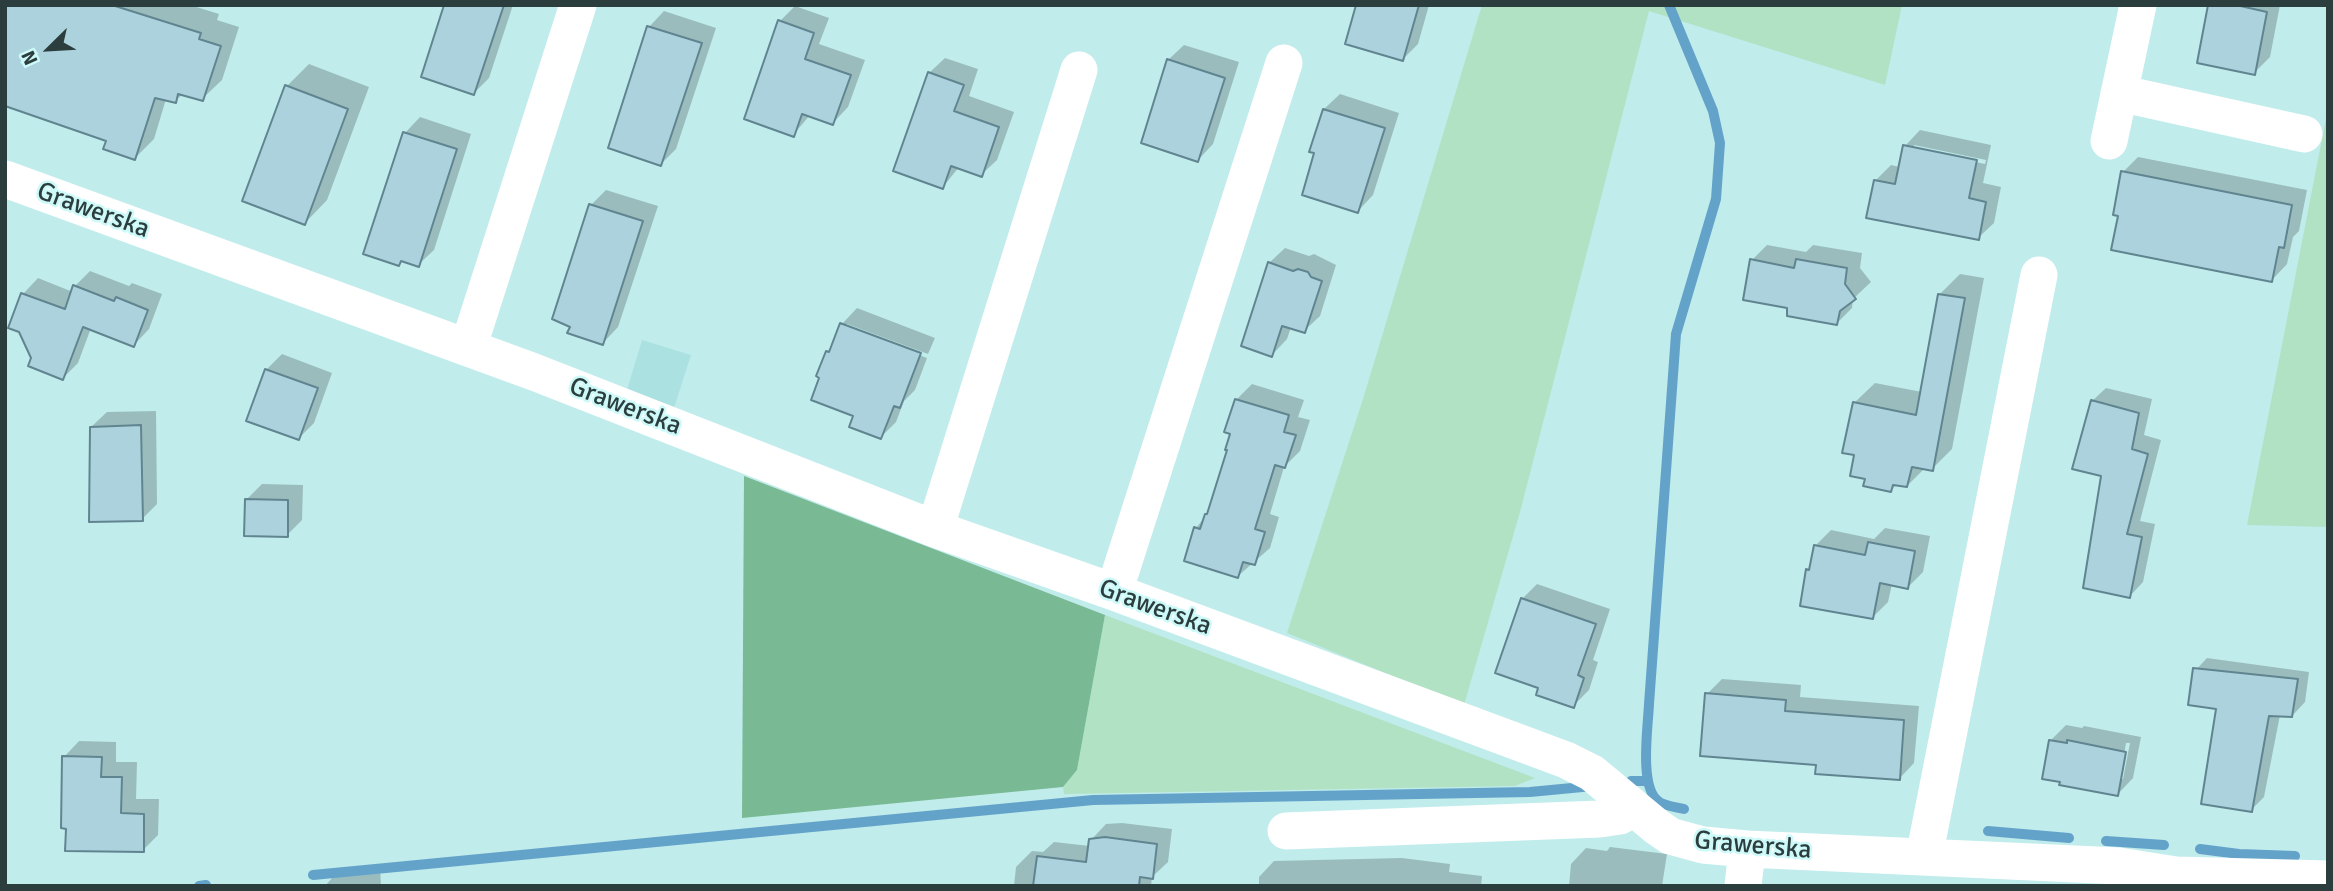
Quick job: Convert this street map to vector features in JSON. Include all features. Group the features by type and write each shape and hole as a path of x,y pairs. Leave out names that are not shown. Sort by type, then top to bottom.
{"street":[{"path":"468,348 578,5"},
{"path":"2109,141 2138,5"},
{"path":"1114,592 1284,63"},
{"path":"935,529 1079,70"},
{"path":"2119,93 2304,134"},
{"name":"Grawerska","path":"5,179 468,348 935,529 1114,592 1566,760 1592,773 1657,827 1685,841 1747,849 2119,866 2176,874 2328,879"},
{"path":"1924,857 2039,275"},
{"path":"1286,831 1600,820 1620,816 1634,808"},
{"path":"1742,886 1747,849"}],"shaded area":[{"path":"642,340 691,355 674,408 627,390"}],"green space":[{"path":"1482,5 1902,5 1885,85 1649,11 1520,512 1464,705 1287,633 1363,399"},
{"path":"2328,108 2328,527 2247,525"},
{"path":"744,476 1105,615 1077,770 1063,787 742,818"},
{"path":"1105,615 1535,778 1515,786 1064,794 1063,787 1077,770"}],"building":[{"path":"5,5 112,5 201,33 199,39 221,46 203,101 178,94 176,103 155,98 135,160 103,149 106,141 5,106"},
{"path":"444,5 504,5 474,95 421,77"},
{"path":"1356,5 1419,5 1403,61 1345,44"},
{"path":"2208,5 2236,5 2267,12 2255,75 2197,63"},
{"path":"778,20 814,33 805,59 851,75 833,125 802,114 794,137 744,119"},
{"path":"647,26 702,43 661,166 608,148"},
{"path":"1167,59 1225,78 1198,162 1141,143"},
{"path":"928,72 964,85 954,111 999,127 982,177 951,166 943,189 893,171"},
{"path":"285,85 348,109 305,225 242,201"},
{"path":"1323,109 1385,128 1358,213 1302,195 1314,153 1309,152"},
{"path":"403,132 457,149 419,267 401,261 399,266 363,254"},
{"path":"1903,145 1977,160 1969,198 1986,202 1979,240 1866,218 1874,180 1895,184"},
{"path":"2121,171 2292,205 2284,248 2279,247 2272,282 2111,250 2118,216 2113,215"},
{"path":"589,204 643,221 603,345 567,333 570,327 552,319"},
{"path":"1750,259 1794,268 1796,259 1847,268 1845,284 1856,299 1840,311 1837,325 1787,316 1787,308 1743,300"},
{"path":"1268,262 1293,271 1298,269 1308,272 1311,277 1322,281 1305,333 1282,326 1272,357 1241,346"},
{"path":"73,285 114,301 116,297 148,310 134,347 83,327 63,380 28,366 31,358 19,332 8,328 21,293 65,309"},
{"path":"1938,294 1965,298 1933,471 1912,467 1907,487 1893,485 1891,492 1863,486 1865,479 1850,476 1854,455 1842,453 1853,402 1916,415"},
{"path":"840,323 921,353 900,408 894,406 881,439 849,427 853,416 811,400 819,378 816,376"},
{"path":"265,369 318,388 299,440 246,421"},
{"path":"1235,399 1289,415 1284,432 1296,435 1285,468 1275,465 1255,529 1265,532 1255,565 1243,562 1238,578 1184,561 1194,527 1200,529 1207,514 1227,450 1230,434 1224,432"},
{"path":"2091,400 2139,413 2132,449 2148,454 2127,534 2142,537 2130,598 2083,588 2101,476 2072,469"},
{"path":"141,425 143,521 89,522 90,427"},
{"path":"245,499 288,500 288,537 244,536"},
{"path":"1868,542 1915,551 1908,589 1880,583 1873,619 1800,606 1806,569 1809,570 1814,545 1865,555"},
{"path":"1521,598 1596,624 1578,675 1584,678 1574,708 1536,695 1538,688 1495,673"},
{"path":"2193,668 2298,679 2292,717 2269,716 2252,812 2201,804 2216,709 2188,705"},
{"path":"1705,693 1786,700 1785,711 1904,720 1900,780 1815,774 1816,765 1700,756"},
{"path":"2049,740 2067,743 2067,740 2126,752 2118,796 2059,785 2060,782 2042,779"},
{"path":"62,756 102,757 101,777 122,777 121,813 144,814 144,852 65,851 66,829 61,828"},
{"path":"1105,837 1157,844 1153,879 1140,877 1139,886 1033,886 1037,856 1086,862 1089,839"}],"waterway":[{"path":"1669,5 1713,111 1720,143 1716,199 1676,334 1646,741 1648,783 1652,793 1661,803 1684,809"},
{"path":"1631,781 1648,781"},
{"path":"313,875 1093,800 1530,792 1593,786"},
{"path":"1988,831 2069,838"},
{"path":"2106,841 2164,845"},
{"path":"2200,849 2239,854 2295,856"},
{"path":"199,886 206,885"}]}
